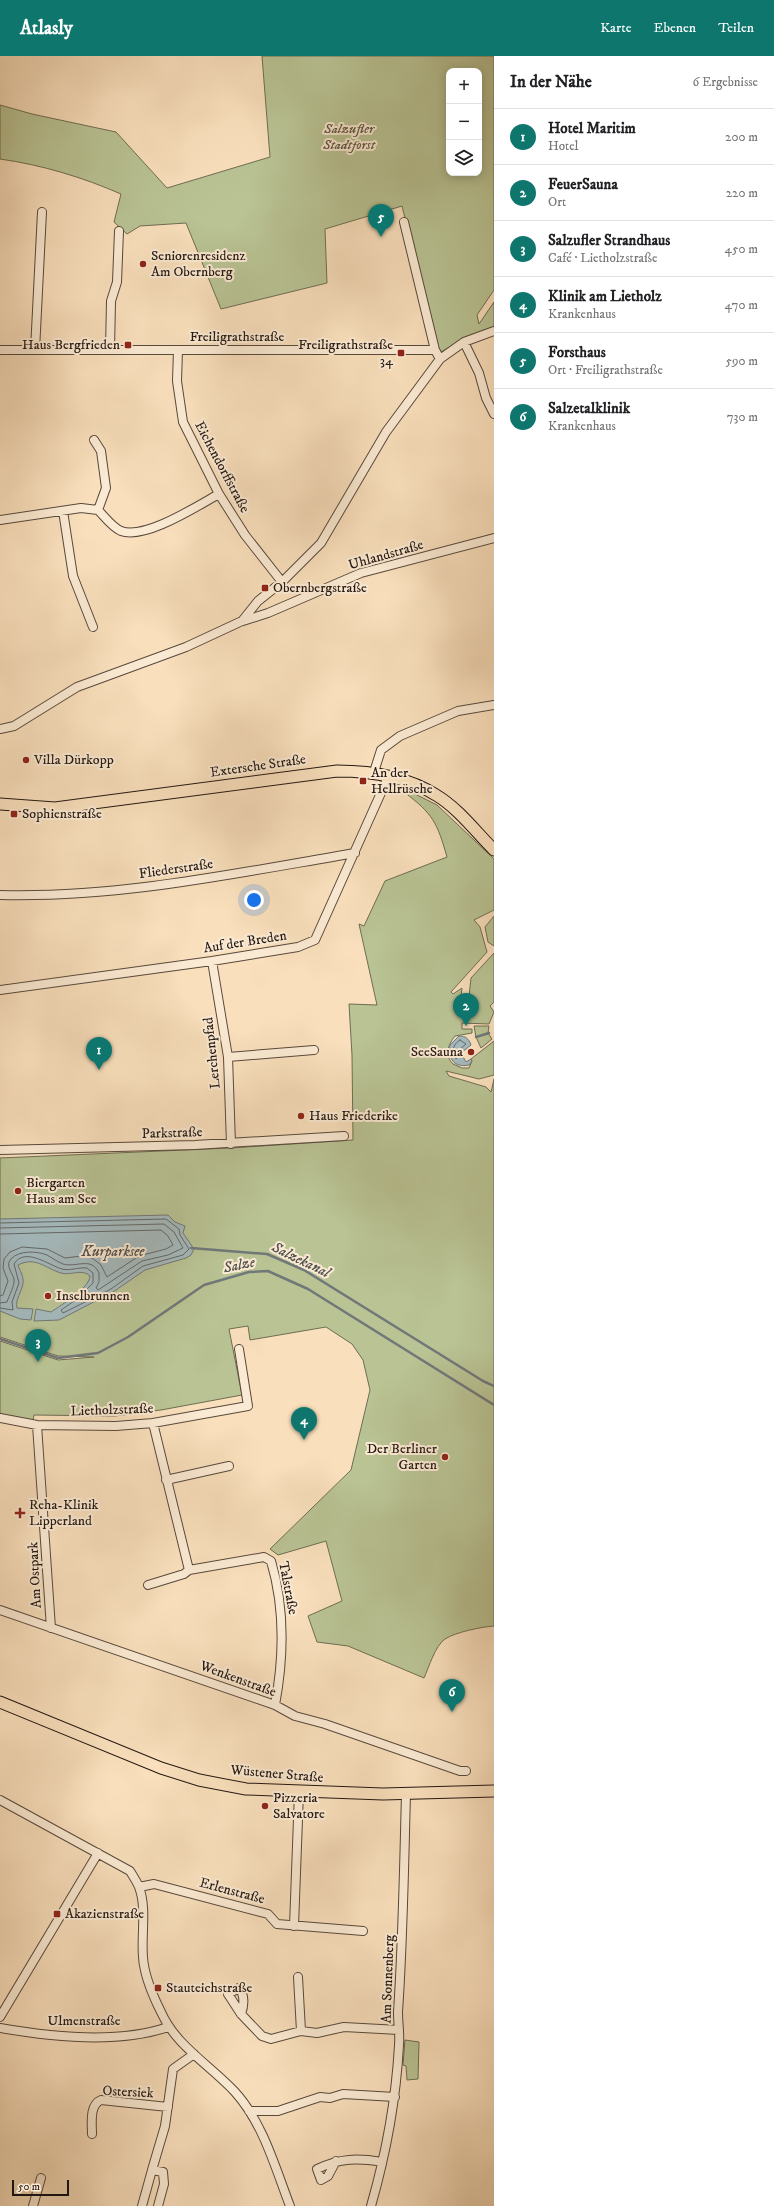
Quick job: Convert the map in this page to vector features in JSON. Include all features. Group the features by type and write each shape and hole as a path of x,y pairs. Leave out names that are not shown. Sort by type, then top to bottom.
{"main road":[{"name":"Extersche Straße","path":"0,804 55,808 337,771 374,772 410,782 437,795 494,850"},
{"name":"Wüstener Straße","path":"0,1702 161,1768 199,1780 246,1789 299,1792 406,1794 494,1791"}],"street":[{"path":"35,350 42,212"},
{"path":"404,222 435,350 440,359"},
{"path":"110,349 111,301 117,282 118,230"},
{"path":"0,729 14,726 77,686 186,647 242,621 258,601 282,582 321,544 386,432 440,359 464,342 494,331"},
{"path":"464,342 479,373 486,398 494,414"},
{"name":"Freiligrathstraße","path":"0,350 435,350"},
{"name":"Eichendorffstraße","path":"178,350 177,381 183,422 219,494 245,535 282,582"},
{"path":"94,440 101,451 106,488 98,510"},
{"path":"0,520 81,508 98,510 110,523 122,531 136,532 163,524 219,494"},
{"path":"63,511 73,576 93,627"},
{"name":"Uhlandstraße","path":"242,621 268,613 361,573 494,538"},
{"path":"374,772 381,750 400,736 458,711 494,705"},
{"name":"Auf der Breden","path":"0,990 212,961 298,946 315,940 389,775"},
{"name":"Fliederstraße","path":"0,895 45,896 109,892 355,853"},
{"name":"Lerchenpfad","path":"212,961 228,1056 231,1144"},
{"path":"228,1056 314,1050"},
{"name":"Parkstraße","path":"0,1150 231,1144 344,1136"},
{"name":"Lietholzstraße","path":"0,1418 37,1425 116,1426 152,1423 248,1406 239,1349"},
{"path":"152,1423 189,1570"},
{"name":"Am Ostpark","path":"37,1425 51,1628"},
{"path":"166,1480 229,1466"},
{"name":"Talstraße","path":"148,1585 184,1574 189,1570 264,1557 271,1561 283,1627 283,1659 275,1705"},
{"name":"Wenkenstraße","path":"0,1610 275,1705 295,1716 323,1723 460,1771 466,1770"},
{"path":"294,1926 299,1792"},
{"name":"Am Sonnenberg","path":"371,2206 382,2162 395,2097 399,2030 406,1794"},
{"path":"0,1800 130,1871 139,1887 142,1900 143,1958 160,2011 168,2026 194,2054 234,2091 249,2111 266,2144 290,2206"},
{"path":"0,2017 98,1853"},
{"name":"Erlenstraße","path":"139,1887 154,1884 268,1914 276,1924 363,1931"},
{"path":"298,1976 301,2031"},
{"path":"241,2014 262,2036 271,2039 301,2031 317,2033 344,2026 399,2030"},
{"name":"Ulmenstraße","path":"0,2028 35,2034 113,2036 168,2026"},
{"name":"Ostersiek","path":"142,2206 165,2126 173,2070 194,2054"},
{"path":"249,2111 278,2111 320,2097 330,2098 343,2094 395,2097"},
{"name":"Ostersiek","path":"92,2134 92,2110 94,2105 101,2100 168,2107"},
{"path":"336,2161 358,2158 382,2162"},
{"path":"152,2170 163,2172 164,2184 158,2206"},
{"path":"33,2206 41,2178"}],"green space":[{"name":"Salzufler Stadtforst","path":"262,56 494,56 494,290 477,315 479,324 494,302 494,327 462,340 439,353 402,206 325,229 327,283 221,309 186,223 140,226 127,234 114,222 121,194 62,172 0,159 0,105 32,114 116,132 167,188 270,157"},
{"path":"405,789 437,805 494,859 494,910 474,920 480,927 487,952 451,992 453,994 462,988 460,1005 468,1006 471,978 494,953 494,1002 490,1006 494,1012 489,1024 462,1023 462,1029 472,1029 472,1033 455,1036 450,1043 448,1054 450,1061 453,1064 462,1068 469,1068 472,1061 471,1059 494,1041 494,1075 479,1079 446,1071 449,1076 486,1087 491,1092 494,1079 494,1626 469,1630 445,1639 438,1646 424,1678 348,1646 317,1642 308,1616 342,1601 326,1541 278,1555 270,1549 351,1470 370,1390 363,1360 352,1344 326,1327 250,1340 248,1326 229,1329 242,1395 161,1410 115,1416 34,1415 33,1420 0,1416 0,1341 58,1360 94,1357 58,1356 0,1337 0,1158 231,1148 353,1140 352,1055 349,1004 377,1005 359,924 364,926 385,881 447,857 437,827 433,820 422,807 404,792"},
{"path":"494,916 494,946 488,942 485,927"},
{"path":"474,1026 489,1026 488,1033 492,1039 481,1048 476,1037"},
{"path":"405,2040 419,2042 418,2079 407,2080 406,2066 403,2065"}],"water":[{"path":"459,1036 467,1038 471,1045 461,1053 466,1062 471,1059 472,1061 469,1065 464,1066 456,1064 451,1058 450,1045"},
{"name":"Kurparksee","path":"168,1215 175,1222 185,1226 183,1233 194,1249 191,1255 186,1258 145,1270 113,1292 59,1320 34,1321 36,1309 51,1312 80,1291 85,1286 90,1276 80,1272 69,1274 61,1273 35,1262 24,1263 18,1265 23,1281 17,1302 17,1308 33,1309 31,1320 20,1319 0,1311 0,1219"}],"waterway":[{"path":"476,1037 489,1033"},
{"name":"Salzekanal","path":"191,1248 267,1254 304,1270 483,1381 494,1386"},
{"name":"Salze","path":"0,1339 58,1358 98,1353 128,1337 204,1285 249,1272 268,1271 308,1289 494,1405"}],"place":[{"name":"Forsthaus","path":"381,237"},
{"name":"Seniorenresidenz Am Obernberg","path":"143,264"},
{"name":"Haus Bergfrieden","path":"128,345"},
{"name":"Freiligrathstraße 34","path":"401,353"},
{"name":"Obernbergstraße","path":"265,588"},
{"name":"Villa Dürkopp","path":"26,760"},
{"name":"An der Hellrüsche","path":"363,781"},
{"name":"Sophienstraße","path":"14,814"},
{"name":"FeuerSauna","path":"466,1026"},
{"name":"SeeSauna","path":"471,1052"},
{"name":"Hotel Maritim","path":"99,1070"},
{"name":"Haus Friederike","path":"301,1116"},
{"name":"Biergarten Haus am See","path":"18,1191"},
{"name":"Inselbrunnen","path":"48,1296"},
{"name":"Salzufler Strandhaus","path":"38,1362"},
{"name":"Klinik am Lietholz","path":"304,1440"},
{"name":"Der Berliner Garten","path":"445,1457"},
{"name":"Reha-Klinik Lipperland","path":"20,1513"},
{"name":"Salzetalklinik","path":"452,1712"},
{"name":"Pizzeria Salvatore","path":"265,1806"},
{"name":"Akazienstraße","path":"57,1914"},
{"name":"Stauteichstraße","path":"158,1988"}]}
